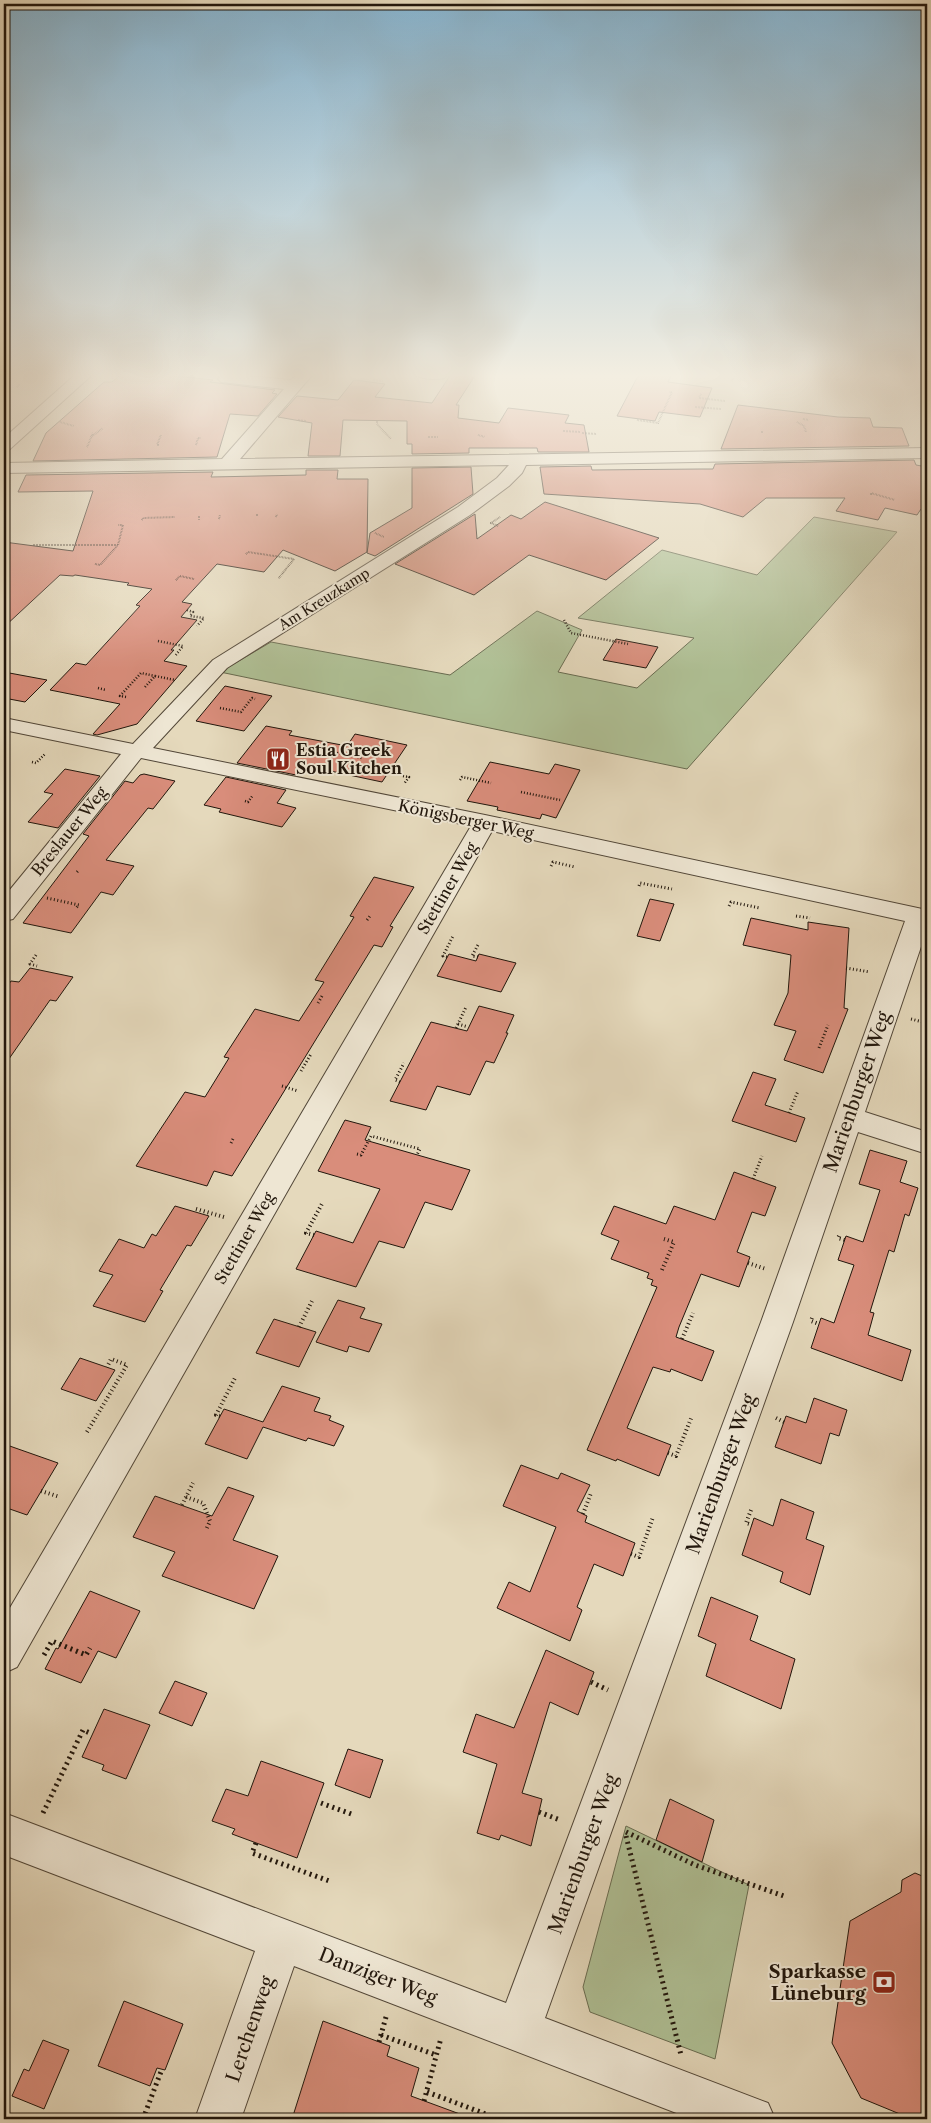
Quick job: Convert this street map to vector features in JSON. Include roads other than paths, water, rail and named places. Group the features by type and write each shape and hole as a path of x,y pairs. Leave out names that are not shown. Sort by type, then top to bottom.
{"street":[{"name":"Am Kreuzkamp","path":"137,751 220,664 464,511 512,473"},
{"name":"Königsberger Weg","path":"4,724 485,822 923,918"},
{"name":"Breslauer Weg","path":"4,913 137,751"},
{"name":"Stettiner Weg","path":"4,1654 485,822"},
{"name":"Marienburger Weg","path":"519,2029 610,1824 777,1322 848,1118 923,918"},
{"path":"848,1118 927,1143"},
{"name":"Danziger Weg","path":"16,1839 752,2119"},
{"name":"Lerchenweg","path":"218,2119 281,1940"}],"place":[{"name":"Estia Greek Soul Kitchen","path":"278,759"},
{"name":"Sparkasse Lüneburg","path":"884,1982"}]}
